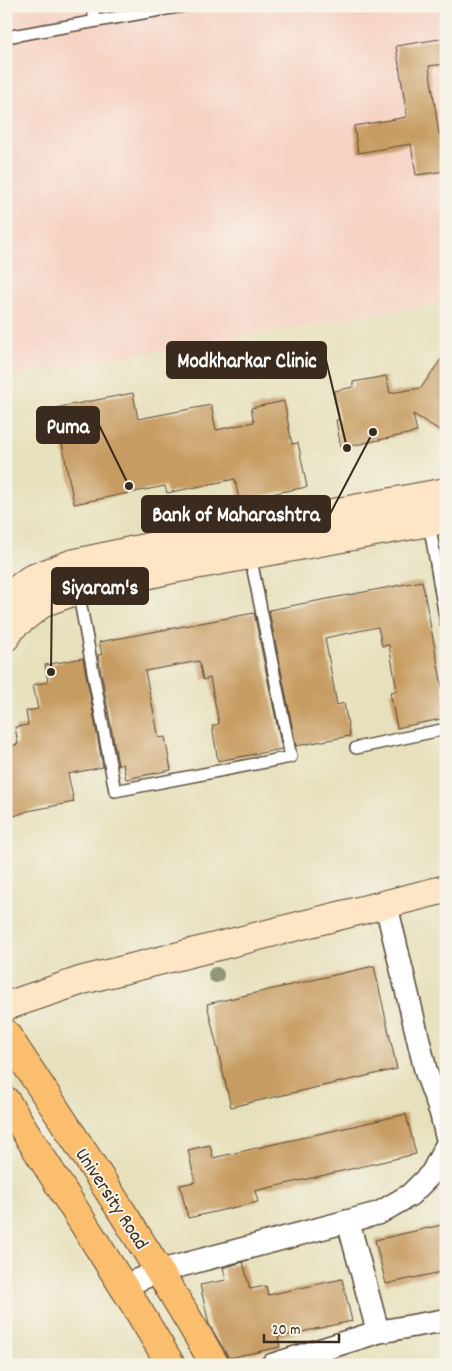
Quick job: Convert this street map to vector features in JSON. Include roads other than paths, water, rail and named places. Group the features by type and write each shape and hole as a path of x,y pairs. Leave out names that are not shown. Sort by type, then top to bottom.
{"main road":[{"path":"6,598 31,579 71,564 163,544 446,492"},
{"path":"6,637 12,627 44,602 78,590 168,570 438,520"},
{"path":"6,1006 83,980 446,889"},
{"name":"University Road","path":"6,1034 160,1271 215,1365"},
{"name":"University Road","path":"6,1101 171,1365"}],"street":[{"path":"386,904 426,1072 444,1120"},
{"path":"123,1286 160,1271 379,1213 410,1195 432,1173 446,1146"},
{"path":"348,1221 378,1332"},
{"path":"272,1365 378,1332 446,1320"}],"lane":[{"path":"92,6 95,21"},
{"path":"6,37 183,6"},
{"path":"438,520 446,623"},
{"path":"78,590 114,790 291,757 250,555"},
{"path":"356,748 446,729"}],"place":[{"name":"Bank of Maharashtra","path":"373,432"},
{"name":"Modkharkar Clinic","path":"347,448"},
{"name":"Puma","path":"129,486"},
{"name":"Siyaram's","path":"51,672"}]}
